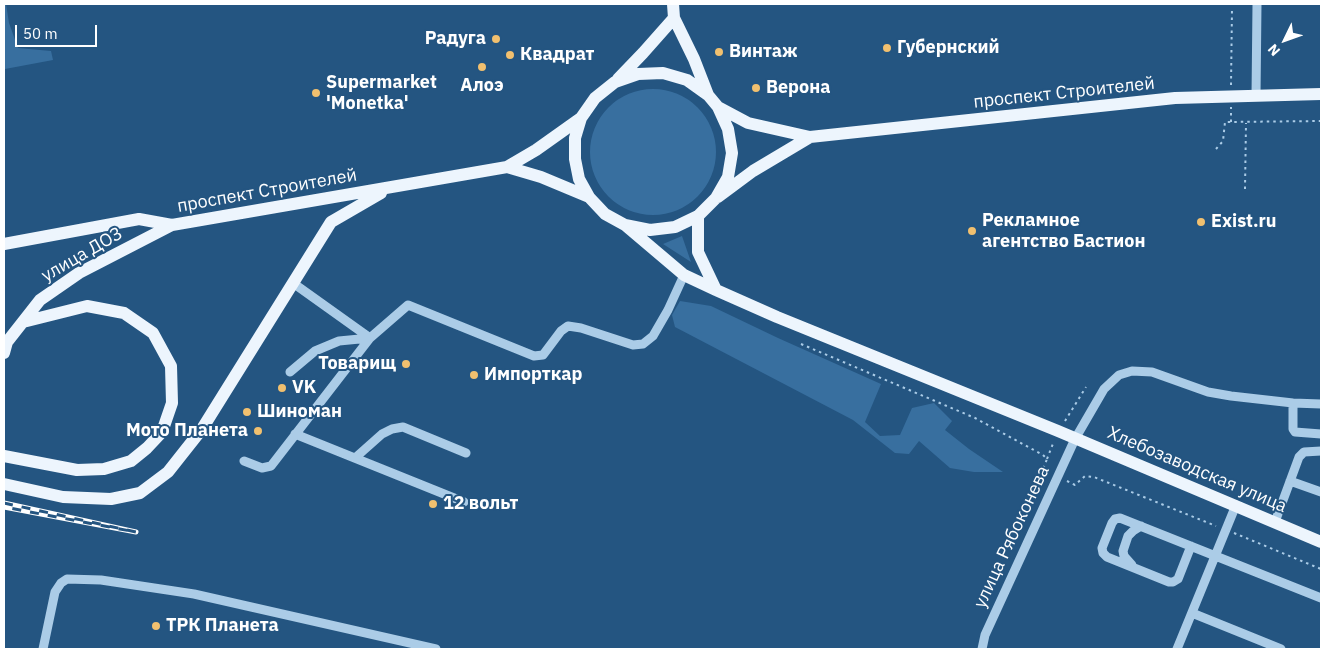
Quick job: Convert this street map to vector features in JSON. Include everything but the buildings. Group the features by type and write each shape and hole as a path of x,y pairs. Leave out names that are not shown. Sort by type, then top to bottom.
{"main road":[{"path":"674,4 674,18 694,59 708,95"},
{"path":"674,18 615,82 595,98 582,118 575,138 575,159 579,179 589,197 605,214 625,225 684,274 716,290"},
{"path":"615,82 638,74 663,73 687,80 708,95 718,107 728,129 732,153 728,177 716,198"},
{"name":"проспект Строителей","path":"810,137 1175,98 1321,94"},
{"path":"718,107 748,123 810,137"},
{"path":"507,167 536,150 582,118"},
{"path":"625,225 650,230 675,227 698,216 716,198 753,171 810,137"},
{"path":"507,167 541,177 589,197"},
{"name":"проспект Строителей","path":"4,244 139,219 172,225 507,167"},
{"path":"4,484 63,497 111,499 140,493 168,472 202,428 331,222 388,188"},
{"path":"698,216 698,252 716,290"},
{"name":"улица ДОЗ","path":"4,353 7,342 40,300 79,273 172,225"},
{"name":"Хлебозаводская улица","path":"716,290 1321,542"},
{"path":"4,456 78,470 104,469 130,461 147,448 162,432 172,403 171,366 153,332 124,313 86,306 23,322"}],"street":[{"path":"1256,96 1257,4"},
{"path":"244,461 262,468 271,466 370,338 408,305 534,356 543,354 561,331 568,326 581,328 633,345 642,344 653,336 668,310 684,274"},
{"path":"293,282 370,338"},
{"path":"290,372 315,351 338,341 370,338"},
{"name":"улица Рябоконева","path":"982,649 985,636 1075,438 1104,389 1119,375 1132,371 1152,372 1208,392 1292,403 1321,404"},
{"path":"1292,403 1293,429 1295,432 1321,434"},
{"path":"355,458 382,434 392,429 403,427 466,453"},
{"path":"295,434 464,502"},
{"path":"1275,522 1299,457 1304,452 1321,451"},
{"path":"1290,481 1321,492"},
{"path":"1177,649 1236,505"},
{"path":"1191,546 1178,579 1173,582 1107,557 1103,553 1102,548 1112,523 1120,518 1141,526 1191,546 1215,556 1321,598"},
{"path":"1136,569 1126,559 1123,552 1128,536 1141,526"},
{"path":"43,649 55,592 61,583 67,579 102,580 194,594 436,649"},
{"path":"1192,613 1281,649"}],"path":[{"path":"1231,122 1232,8"},
{"path":"1216,149 1223,141 1225,122 1321,121"},
{"path":"1246,123 1246,189"}],"shaded area":[{"path":"4,4 6,4 9,23 18,48 51,51 53,60 5,69"},
{"path":"653,89 677,94 697,108 711,128 716,152 711,176 697,196 677,210 653,215 629,210 609,196 595,176 590,152 595,128 609,108 629,94"},
{"path":"682,236 691,262 663,244"},
{"path":"680,301 711,306 881,384 865,422 880,436 900,435 912,408 934,403 952,421 945,430 1003,472 974,472 950,468 919,441 909,454 895,453 853,420 675,327 672,315"}],"railway":[{"path":"4,503 136,532 4,507"}],"place":[{"name":"Радуга","path":"496,39"},
{"name":"Губернский","path":"887,48"},
{"name":"Винтаж","path":"719,52"},
{"name":"Квадрат","path":"510,55"},
{"name":"Алоэ","path":"482,67"},
{"name":"Верона","path":"756,88"},
{"name":"Supermarket 'Monetka'","path":"316,93"},
{"name":"Exist.ru","path":"1201,222"},
{"name":"Рекламное агентство Бастион","path":"972,231"},
{"name":"Товарищ","path":"406,364"},
{"name":"Импорткар","path":"474,375"},
{"name":"VK","path":"282,388"},
{"name":"Шиноман","path":"247,412"},
{"name":"Мото Планета","path":"258,431"},
{"name":"12 вольт","path":"433,504"},
{"name":"ТРК Планета","path":"156,626"}]}
